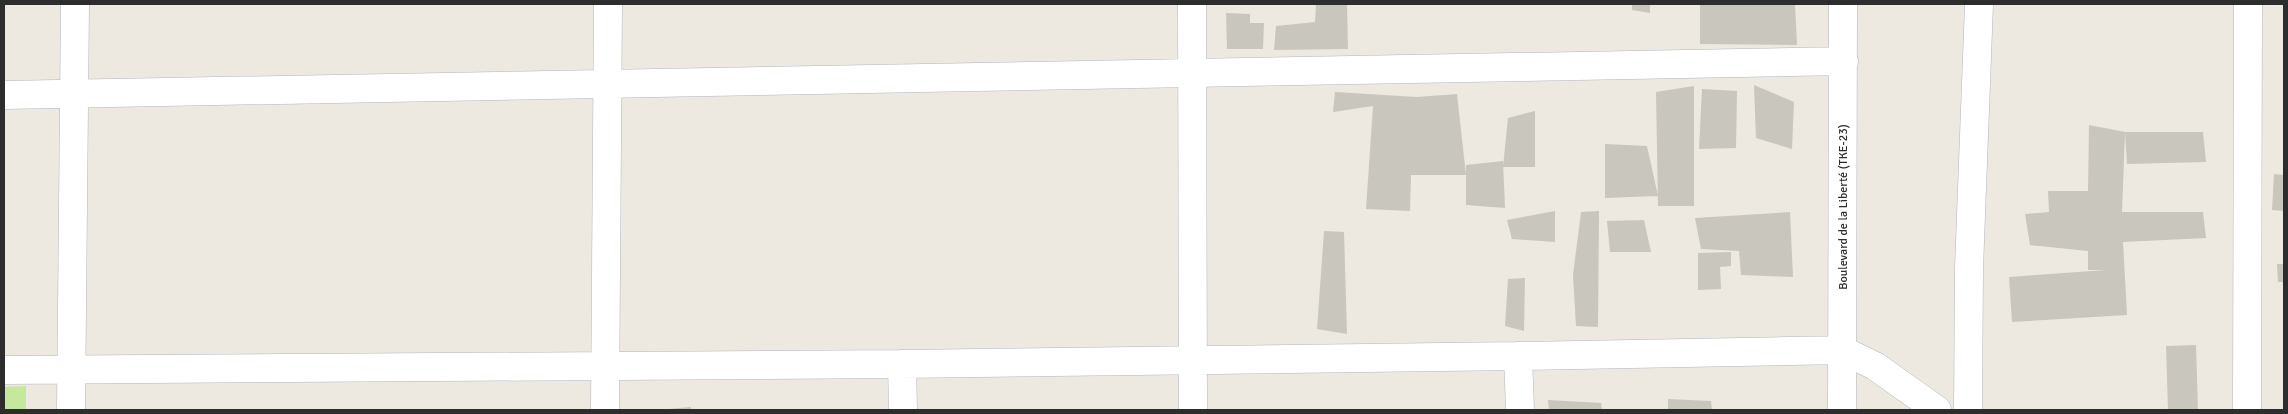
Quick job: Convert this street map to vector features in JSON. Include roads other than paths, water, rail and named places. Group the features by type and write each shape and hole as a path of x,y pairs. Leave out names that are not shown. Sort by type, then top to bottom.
{"street":[{"path":"71,410 75,4"},
{"path":"605,410 608,4"},
{"path":"1192,4 1193,410"},
{"name":"Boulevard de la Liberté (TKE-23)","path":"1842,410 1843,4"},
{"path":"1968,410 1969,268 1979,4"},
{"path":"2247,410 2248,4"},
{"path":"4,95 1844,61"},
{"path":"4,370 606,364 902,364 1842,350 1875,366 1937,410"},
{"path":"1518,356 1520,410"},
{"path":"902,364 902,410"}]}
